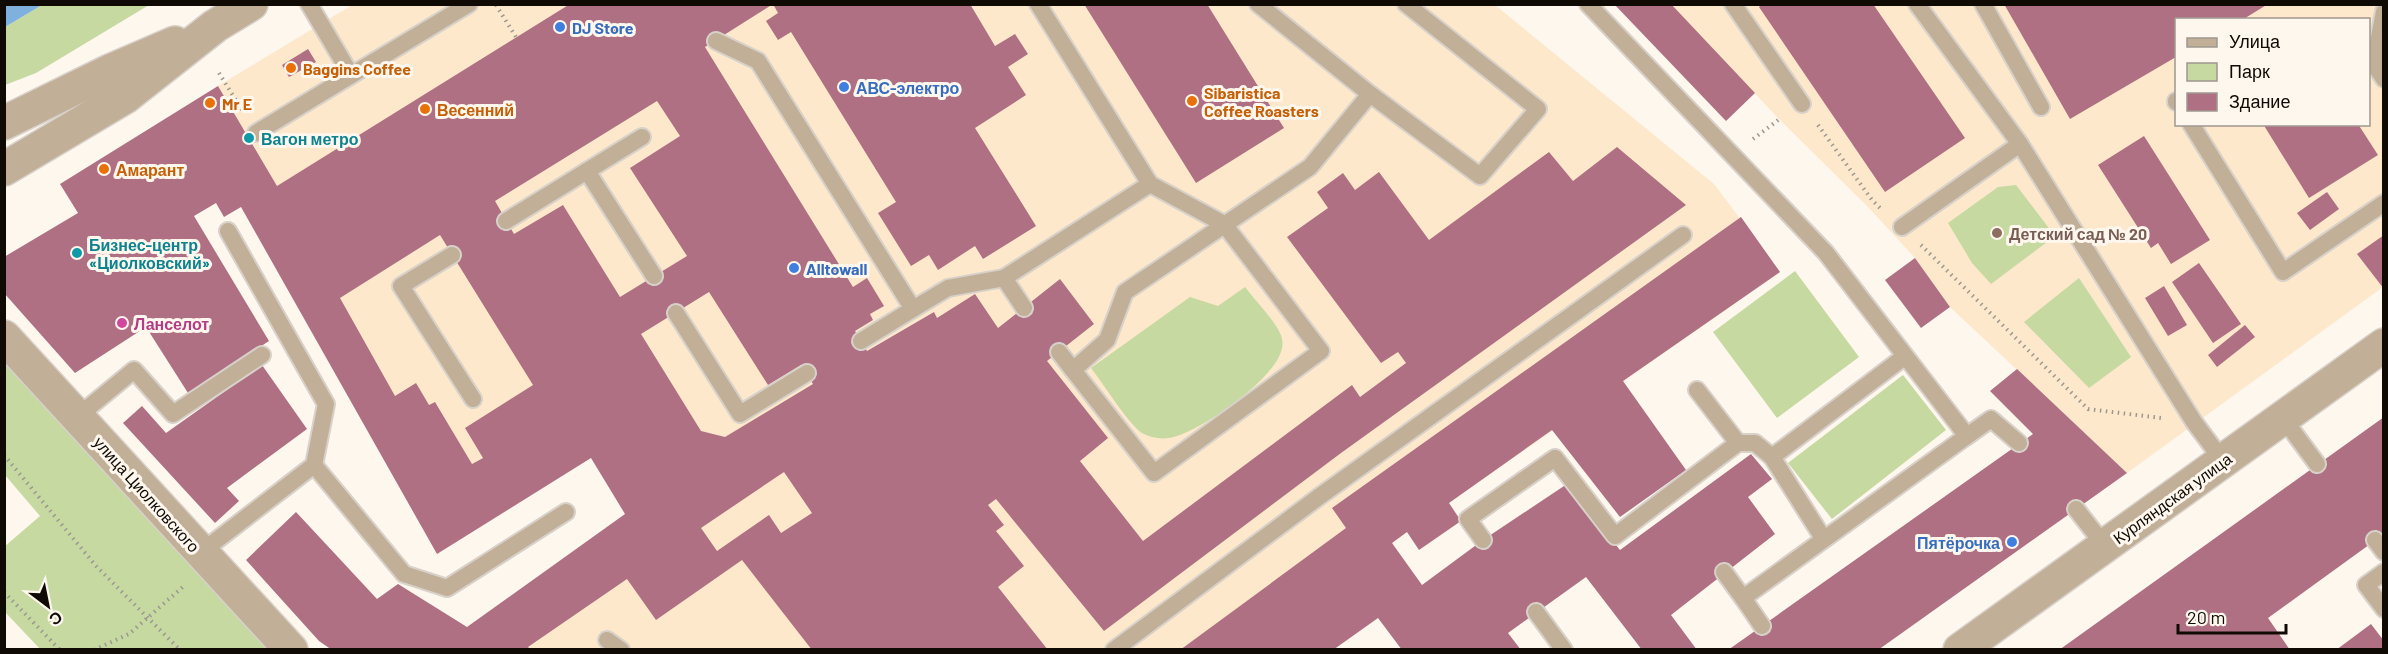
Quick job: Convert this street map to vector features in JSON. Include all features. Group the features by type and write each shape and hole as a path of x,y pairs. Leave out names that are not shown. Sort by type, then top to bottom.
{"street":[{"path":"4,169 125,97 215,26 251,4"},
{"path":"4,123 110,71 215,26"},
{"name":"улица Циолковского","path":"4,336 76,417 195,567 291,650"},
{"name":"Курляндская улица","path":"1960,650 2384,345"}],"lane":[{"path":"309,4 351,75"},
{"path":"256,133 469,4"},
{"path":"1038,4 1150,184 1224,224 1321,351 1155,473 1059,352"},
{"path":"1258,4 1370,94 1480,176 1538,109 1406,4"},
{"path":"1588,4 1826,253 1967,436"},
{"path":"1733,4 1802,104"},
{"path":"1917,4 2020,144 2194,422 2223,461"},
{"path":"1983,4 2041,107"},
{"path":"2384,12 2374,64 2384,79"},
{"path":"716,40 758,61 913,309"},
{"path":"1073,370 1107,340 1125,292 1310,167 1370,94"},
{"path":"2192,126 2283,272 2384,203"},
{"path":"506,221 642,137"},
{"path":"1902,227 2020,144"},
{"path":"587,171 654,276"},
{"path":"861,341 948,288 1004,278 1150,184"},
{"path":"195,567 314,465 326,404 228,231"},
{"path":"1114,650 1320,496 1683,235"},
{"path":"452,255 401,286 472,399"},
{"path":"1004,278 1024,308"},
{"path":"676,313 740,414 807,374"},
{"path":"76,417 134,370 172,414 262,355"},
{"path":"1772,457 1904,357"},
{"path":"1697,390 1738,443"},
{"path":"2283,418 2317,464"},
{"path":"1743,598 1823,538 1991,419 2019,443"},
{"path":"1483,540 1468,519 1555,458 1614,536 1674,501 1738,443 1755,442 1772,457 1823,538"},
{"path":"314,465 404,574 447,588 566,512"},
{"path":"2076,509 2105,546"},
{"path":"1724,572 1762,626"},
{"path":"2384,572 2366,585 2384,609"},
{"path":"1536,612 1564,650"}],"path":[{"path":"495,4 516,37"},
{"path":"219,73 256,133"},
{"path":"1802,104 1872,200 2088,409 2194,422"},
{"path":"4,455 96,566 180,650"},
{"path":"94,650 129,634 195,567"},
{"path":"4,592 60,650"}],"shaded area":[{"path":"352,5 1495,5 1714,184 1780,272 1407,532 1246,649 524,649 693,533 601,387 442,482 277,186 218,86"},
{"path":"1671,5 2383,5 2383,287 2127,473 1950,307 1915,258 1868,207 1779,119"}],"green space":[{"path":"42,5 149,5 36,73 5,85 5,27"},
{"path":"2016,185 2055,236 1991,284 1972,263 1948,223 1998,187"},
{"path":"1795,271 1859,357 1777,418 1713,332"},
{"path":"2079,278 2131,357 2089,388 2024,322"},
{"path":"1245,287 1272,320 1282,339 1281,352 1273,367 1243,396 1190,431 1164,438 1150,437 1142,433 1123,413 1091,368 1190,297 1218,306"},
{"path":"5,360 269,649 40,649 5,612 4,547 40,516 5,475"},
{"path":"1903,375 1946,430 1832,519 1788,463"}],"water":[{"path":"5,4 42,4 42,5 5,27"}],"building":[{"path":"570,4 773,4 705,47 853,287 867,278 884,306 870,314 873,320 855,331 867,351 934,312 937,318 975,294 998,328 1060,279 1094,324 1047,361 1108,438 1080,461 1143,541 1352,385 1360,397 1406,363 1398,352 1381,363 1287,237 1328,208 1317,192 1343,173 1355,190 1379,172 1429,240 1549,152 1573,181 1617,147 1686,205 1341,453 1104,631 996,499 988,505 1004,525 996,531 1024,566 998,587 1048,650 812,650 742,560 656,620 627,579 528,647 531,650 332,650 319,641 246,560 296,512 377,599 398,584 467,627 625,514 591,458 437,554 241,207 224,217 216,203 194,216 269,341 188,393 146,327 75,373 4,293 4,257 78,213 60,184 218,86 277,186","holes":["657,101 680,136 630,168 687,256 620,297 563,205 514,234 495,201","440,235 533,385 465,428 483,458 472,464 435,402 429,405 416,383 395,396 340,298","709,292 768,385 801,365 813,384 725,437 701,431 641,334","784,472 812,513 781,533 769,515 717,551 701,528"]},
{"path":"773,4 970,4 995,46 1015,34 1028,54 1008,67 1026,95 975,128 1036,226 983,259 975,246 938,270 929,255 911,266 878,213 896,202 791,32 778,40 766,21 778,13"},
{"path":"1084,4 1207,4 1284,128 1196,183"},
{"path":"1614,4 1671,4 1755,93 1726,121"},
{"path":"1762,4 1873,4 1965,138 1885,192 1759,7"},
{"path":"2004,4 2268,4 2245,18 2175,18 2175,58 2070,119"},
{"path":"308,49 316,62 289,77 282,65"},
{"path":"2264,126 2359,126 2378,155 2309,198"},
{"path":"2144,136 2210,240 2171,264 2158,243 2151,248 2098,165"},
{"path":"2327,192 2339,209 2310,230 2297,213"},
{"path":"1741,217 1780,272 1623,381 1686,470 1620,517 1552,430 1449,503 1461,521 1419,550 1407,532 1392,543 1422,585 1483,540 1567,484 1620,550 1751,454 1772,479 1748,497 1775,534 1671,615 1697,650 1642,650 1586,577 1508,633 1521,650 1402,650 1378,618 1333,650 1180,650 1346,528 1332,508"},
{"path":"2384,235 2384,289 2357,254"},
{"path":"1915,258 1950,307 1921,328 1885,280"},
{"path":"2199,263 2241,324 2213,343 2172,282"},
{"path":"2164,286 2187,325 2168,336 2145,298"},
{"path":"2245,325 2255,337 2217,367 2208,355"},
{"path":"262,365 307,429 227,488 239,501 215,523 123,423 142,406 166,433"},
{"path":"2017,369 2127,473 1878,650 1728,650 2033,434 1990,391"},
{"path":"2384,417 2384,534 2268,618 2290,650 2059,650"},
{"path":"2371,624 2384,641 2384,650 2336,650"}],"place":[{"name":"DJ Store","path":"560,27"},
{"name":"Baggins Coffee","path":"291,68"},
{"name":"АВС-электро","path":"844,87"},
{"name":"Sibaristica Coffee Roasters","path":"1192,101"},
{"name":"Mr E","path":"210,103"},
{"name":"Весенний","path":"425,109"},
{"name":"Вагон метро","path":"249,138"},
{"name":"Амарант","path":"104,169"},
{"name":"Детский сад № 20","path":"1997,233"},
{"name":"Бизнес-центр «Циолковский»","path":"77,253"},
{"name":"Alltowall","path":"794,268"},
{"name":"Ланселот","path":"122,323"},
{"name":"Пятёрочка","path":"2012,542"}]}
